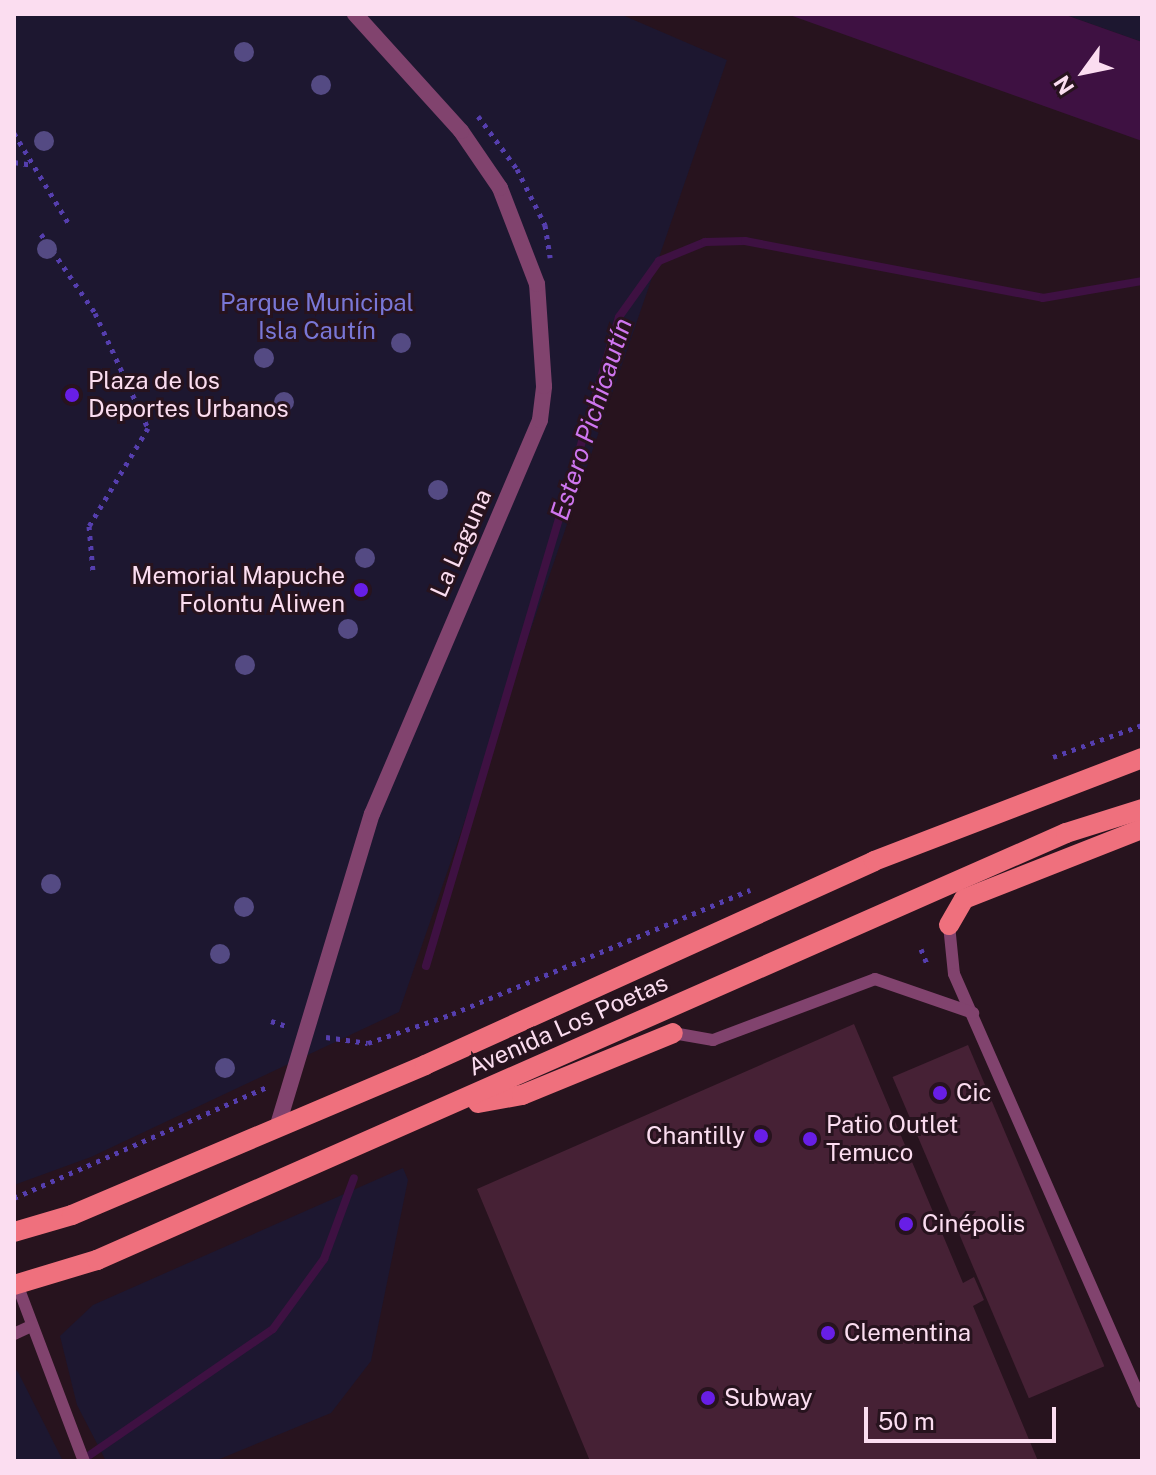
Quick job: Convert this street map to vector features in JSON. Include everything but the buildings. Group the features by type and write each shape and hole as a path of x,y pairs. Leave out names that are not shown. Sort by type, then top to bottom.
{"main road":[{"name":"Avenida Los Poetas","path":"14,1232 72,1215 277,1128 874,861 1142,758"},
{"name":"Avenida Los Poetas","path":"16,1284 97,1260 1037,846 1142,809"},
{"path":"949,925 964,899 1142,829"},
{"path":"447,1108 522,1095 673,1033"}],"street":[{"name":"La Laguna","path":"277,1128 372,814 540,420 544,386 537,284 500,188 461,131 355,14"}],"lane":[{"path":"949,925 948,957 960,988 1142,1403"},
{"path":"673,1033 713,1040 875,979 973,1013"},
{"path":"16,1284 84,1461"},
{"path":"14,1334 31,1326"}],"path":[{"path":"473,111 524,183 545,225 553,272"},
{"path":"14,133 70,226"},
{"path":"14,162 33,165"},
{"path":"41,234 95,313 148,428 89,526 93,572"},
{"path":"1053,757 1142,725"},
{"path":"315,1035 368,1043 766,883"},
{"path":"921,949 927,964"},
{"path":"288,1040 291,1027"},
{"path":"14,1198 278,1079"}],"green space":[{"name":"Parque Municipal Isla Cautín","path":"14,14 620,14 727,60 399,1012 91,1157 14,1185"},
{"path":"1063,14 1142,14 1142,42"},
{"path":"403,1168 408,1180 371,1361 331,1413 215,1461 106,1461 77,1405 60,1336 93,1305"},
{"path":"14,1367 18,1372 63,1461 14,1461"}],"shaded area":[{"path":"787,14 1063,14 1142,42 1142,141"}],"waterway":[{"name":"Estero Pichicautín","path":"426,966 619,317 659,261 705,242 745,241 1043,298 1142,281"},
{"name":"Estero Pichicautín","path":"81,1461 273,1329 324,1259 354,1178"}],"place":[{"name":"Plaza de los Deportes Urbanos","path":"72,395"},
{"name":"Memorial Mapuche Folontu Aliwen","path":"361,590"},
{"name":"Cic","path":"940,1093"},
{"name":"Chantilly","path":"761,1136"},
{"name":"Patio Outlet Temuco","path":"810,1139"},
{"name":"Cinépolis","path":"906,1224"},
{"name":"Clementina","path":"828,1333"},
{"name":"Subway","path":"708,1398"}]}
